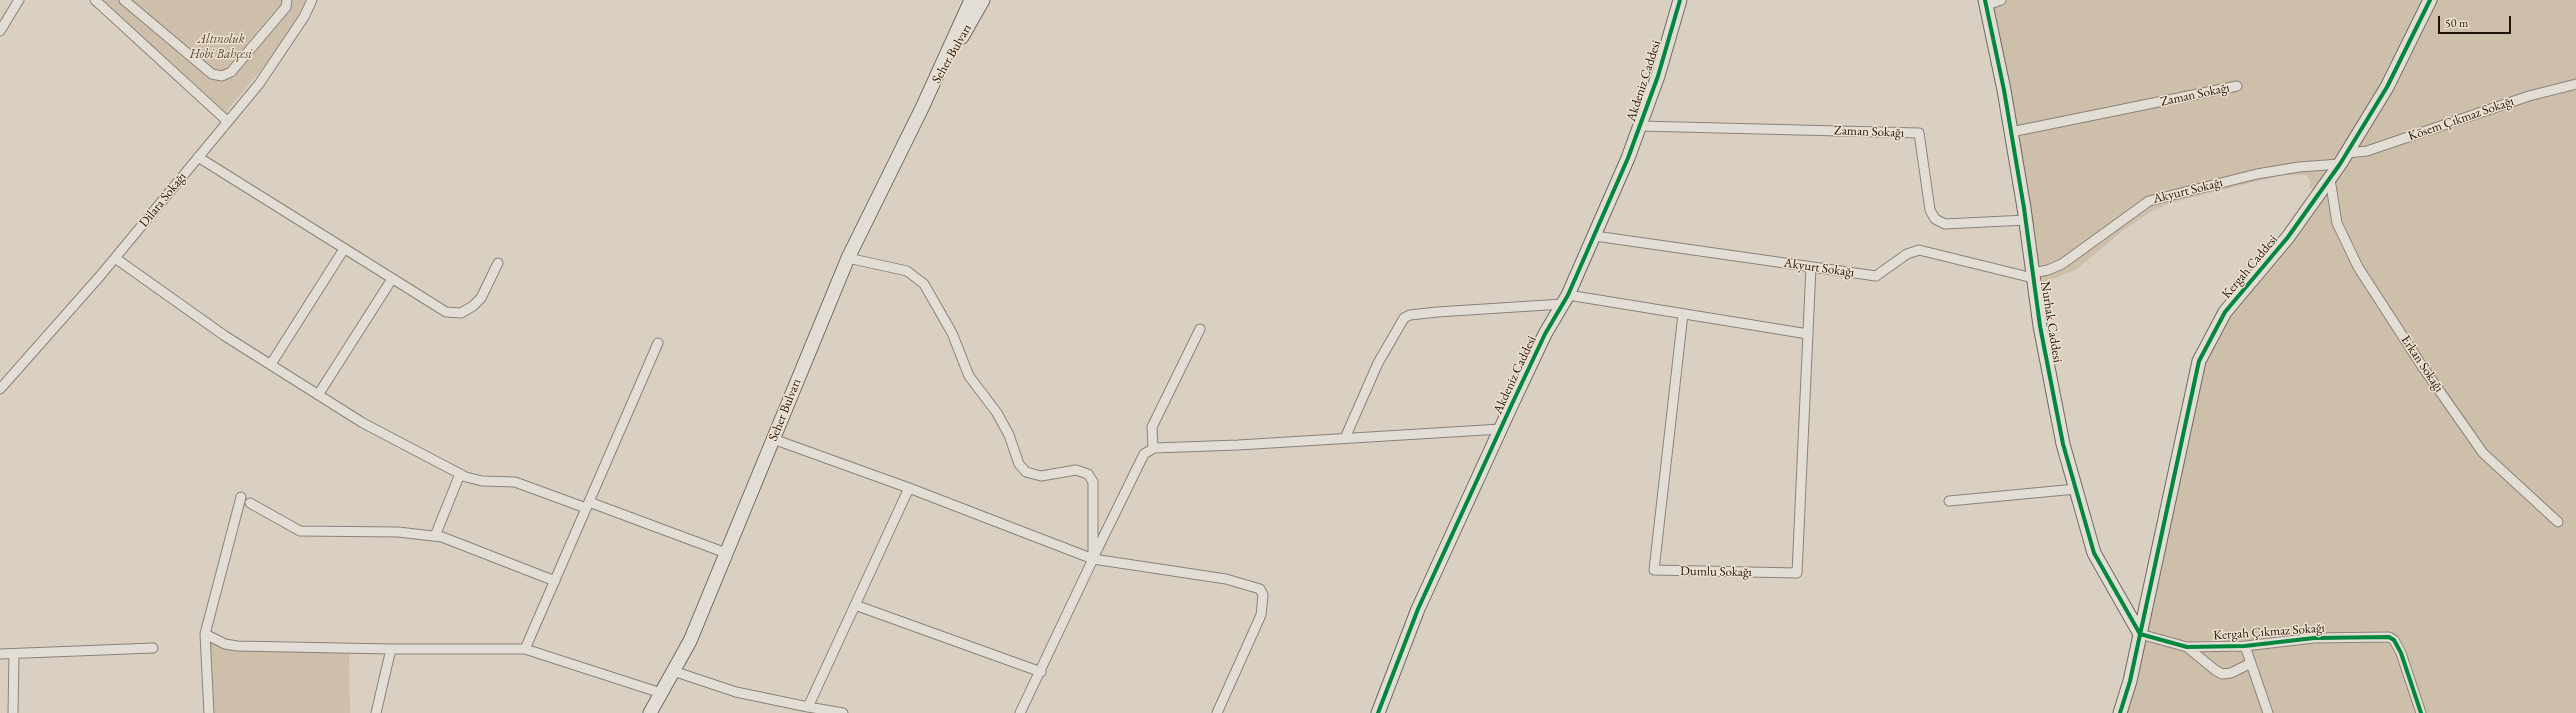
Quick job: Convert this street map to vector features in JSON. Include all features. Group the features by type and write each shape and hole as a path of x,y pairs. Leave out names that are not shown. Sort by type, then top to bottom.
{"street":[{"path":"0,31 19,0"},
{"path":"95,0 226,121"},
{"path":"124,0 212,74 222,76 231,72 286,7 287,0"},
{"path":"132,8 138,0"},
{"name":"Dilara Sokağı","path":"0,389 115,258 226,121 259,84 304,17 312,0"},
{"name":"Seher Bulvarı","path":"650,713 690,641 848,258 922,108 971,0"},
{"name":"Seher Bulvarı","path":"922,108 983,0"},
{"name":"Akdeniz Caddesi","path":"1378,713 1418,609 1546,334 1565,300 1595,236 1640,126 1680,0"},
{"path":"1986,2 2001,0"},
{"name":"Kergah Caddesi","path":"2120,713 2130,681 2199,361 2225,312 2288,237 2344,159 2387,87 2430,0"},
{"name":"Nurhak Caddesi","path":"1986,2 2026,220 2040,326 2062,437 2094,553 2140,634"},
{"name":"Kösem Çıkmaz Sokağı","path":"2344,159 2529,96 2576,84"},
{"name":"Zaman Sokağı","path":"2011,132 2237,86"},
{"name":"Zaman Sokağı","path":"1640,126 1919,133 1930,210 1935,219 1945,224 2026,220"},
{"path":"198,156 446,312 461,313 473,306 481,298 498,263"},
{"name":"Akyurt Sokağı","path":"1595,236 1876,276 1907,254 1919,250 2033,275 2062,264 2149,201 2257,174 2344,159"},
{"name":"Erkan Sokağı","path":"2330,179 2337,223 2358,267 2422,366 2483,453 2558,522"},
{"path":"270,364 344,249"},
{"path":"115,258 225,336 318,395 363,423 460,474 482,481 514,482 588,505 726,553"},
{"path":"848,258 907,271 924,284 952,333 969,376 997,413 1009,435 1019,464 1026,472 1041,476 1076,470 1084,472 1091,478 1094,487 1093,559"},
{"name":"Dumlu Sokağı","path":"1683,314 1654,570 1797,573 1811,266"},
{"path":"318,395 392,279"},
{"path":"1345,438 1378,363 1404,318 1410,315 1565,300 1683,314 1808,334"},
{"path":"1153,448 1152,427 1200,329"},
{"path":"525,649 658,343"},
{"path":"1020,713 1041,672 1093,559 1144,454 1153,448 1501,429"},
{"path":"773,439 909,488 1093,559 1226,579 1260,589 1263,595 1261,615 1217,713"},
{"path":"435,536 460,474"},
{"path":"808,707 909,488"},
{"path":"1949,501 2076,489"},
{"path":"209,713 205,634 241,497"},
{"path":"250,503 300,531 398,532 435,536 461,544 555,581"},
{"path":"855,605 1041,672"},
{"path":"205,634 225,644 237,646 391,649 525,649 661,692"},
{"name":"Kergah Çıkmaz Sokağı","path":"2140,634 2187,647 2245,646 2314,638 2389,637 2394,640 2401,653 2420,713"},
{"path":"2245,646 2268,713"},
{"path":"2187,647 2214,670 2222,674 2231,673 2251,663"},
{"path":"0,654 153,648"},
{"path":"376,713 391,649"},
{"path":"13,713 14,654"},
{"path":"673,671 736,692 843,713"}],"green space":[{"name":"Altınoluk Hobi Bahçesi","path":"103,0 307,0 276,52 226,112"},
{"path":"1986,0 2576,0 2576,713 2121,713 2205,347 2319,194 2309,187 2311,182 2306,175 2283,175 2173,202 2149,213 2120,233 2077,269 2043,283"},
{"path":"209,642 349,651 350,713 214,713"}],"cycle path":[{"path":"1378,713 1418,609 1545,334 1568,295 1628,158 1658,76 1680,0"},
{"path":"1985,0 2004,90 2024,208 2040,326 2063,444 2094,553 2140,634 2187,647 2245,646 2314,638 2389,637 2394,640 2401,653 2421,713"},
{"path":"2120,713 2130,681 2199,361 2225,312 2288,237 2340,164 2387,87 2430,0"}]}
